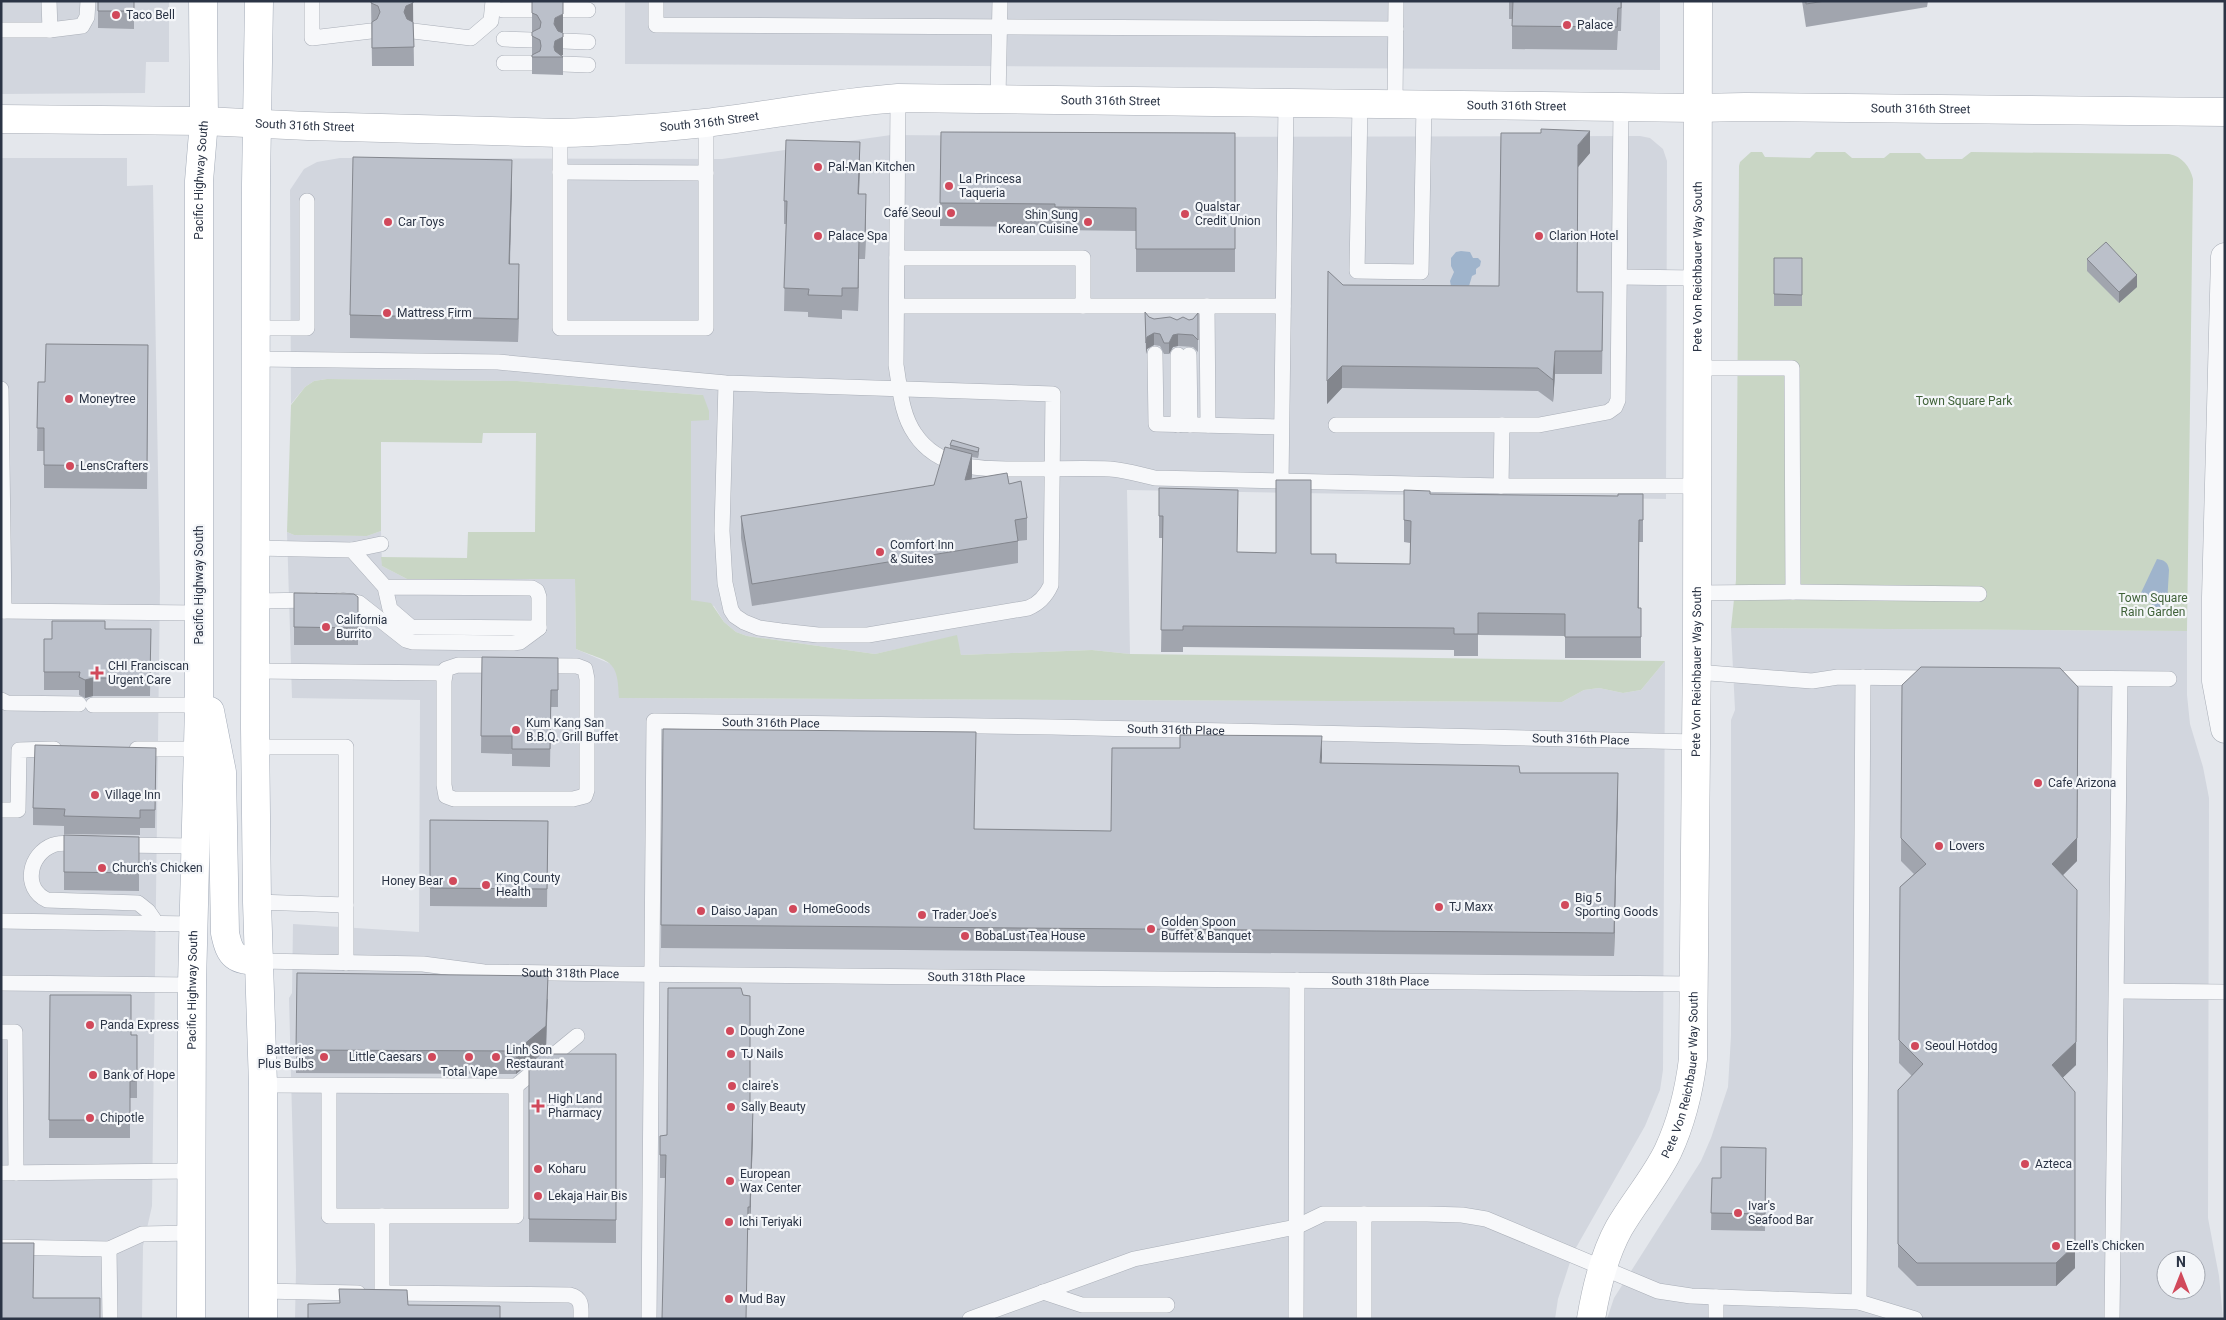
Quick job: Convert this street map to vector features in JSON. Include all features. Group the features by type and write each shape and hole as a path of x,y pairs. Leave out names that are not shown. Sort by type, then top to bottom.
{"street":[{"name":"Pacific Highway South","path":"192,1319 192,985 199,705 199,190 204,120 203,1"},
{"path":"259,1 255,747 257,902 263,1086 262,1319"},
{"name":"Pete Von Reichbauer Way South","path":"1591,1319 1603,1267 1618,1230 1667,1153 1687,1098 1693,1059 1697,593 1696,108 1698,1"},
{"name":"South 316th Street","path":"1,119 204,120 258,124 560,133 601,132 706,123 847,102 898,98 1696,108 1745,106 2225,112"},
{"path":"2225,257 2220,597 2216,681 2225,729"},
{"path":"199,653 222,772 225,933 228,950 235,957 243,960 259,961"}],"lane":[{"path":"49,1 50,30"},
{"path":"1,30 50,30 82,26 87,17 88,1"},
{"path":"312,1 312,38 372,31"},
{"path":"656,1 656,25 1396,29"},
{"path":"998,99 1000,1"},
{"path":"1395,104 1396,1"},
{"path":"413,31 471,38 490,21 498,6 532,10"},
{"path":"563,10 588,10"},
{"path":"504,39 532,40"},
{"path":"563,41 588,42"},
{"path":"504,63 532,63"},
{"path":"563,64 588,65"},
{"path":"898,98 896,365 905,414 914,433 927,448 948,461 987,470 1117,470 1155,478 1501,486 1697,486"},
{"path":"1281,482 1286,103"},
{"path":"1360,104 1357,271 1366,272 1421,272 1424,104"},
{"path":"1336,425 1539,425 1608,412 1615,407 1618,400 1621,107"},
{"path":"560,133 560,328 706,328 706,123"},
{"path":"560,172 706,173"},
{"path":"256,328 308,328 307,202"},
{"path":"897,258 1083,258 1083,306"},
{"path":"1620,277 1697,278"},
{"path":"897,306 1283,306"},
{"path":"1171,306 1171,322 1171,306"},
{"path":"1207,306 1208,425"},
{"path":"1172,425 1172,355 1172,425"},
{"path":"257,359 498,362 726,383 1053,394 1051,585 1048,593 1035,605 1028,608 868,636 818,635 759,628 744,622 731,610 725,583 722,523 726,383"},
{"path":"1697,368 1792,368 1793,592"},
{"path":"1,389 3,611 199,613"},
{"path":"1172,425 1282,427"},
{"path":"1501,486 1502,426"},
{"path":"255,548 352,550 381,544"},
{"path":"352,550 385,587 390,609 411,627 540,628"},
{"path":"385,587 532,588 537,591 540,597 540,628"},
{"path":"1697,593 1979,594"},
{"path":"256,600 354,600 406,640 413,642 513,643 520,642 540,628"},
{"path":"453,666 577,666 585,669 587,680 587,790 585,796 578,800 448,797 444,786 444,673 453,666"},
{"path":"256,671 444,673"},
{"path":"1696,672 1812,682 1838,677 1939,678"},
{"path":"1859,1302 1863,677"},
{"path":"2034,678 2168,679"},
{"path":"2112,1319 2120,679"},
{"path":"1,700 7,703 199,705"},
{"name":"South 316th Place","path":"652,974 654,720 1696,742"},
{"path":"255,747 346,747 346,963"},
{"path":"1,810 18,810 19,750 68,749"},
{"path":"126,749 198,749"},
{"path":"157,924 148,911 138,903 47,900 37,894 32,883 31,870 39,854 59,843 195,846"},
{"path":"257,902 346,905"},
{"path":"1,921 193,924"},
{"name":"South 318th Place","path":"259,961 423,964 484,972 1694,984"},
{"path":"649,1319 652,974"},
{"path":"1296,1319 1297,980"},
{"path":"1,983 192,985"},
{"path":"2116,991 2225,992"},
{"path":"1,1032 15,1032 9,1173 192,1171"},
{"path":"263,1086 516,1086 577,1036"},
{"path":"329,1086 329,1216 516,1216 516,1086"},
{"path":"970,1319 1151,1254 1296,1227 1323,1214 1453,1215 1486,1219 1658,1291 1691,1296 1859,1302 1895,1316 1915,1319"},
{"path":"1364,1214 1364,1319"},
{"path":"382,1216 382,1293"},
{"path":"1,1247 109,1249 142,1234 191,1233"},
{"path":"109,1249 110,1319"},
{"path":"262,1291 570,1296 577,1298 580,1302 581,1319"},
{"path":"1043,1292 1082,1305 1167,1304"},
{"path":"1716,1297 1716,1319"}],"shaded area":[{"path":"1,1 169,1 169,62 146,62 145,93 1,94"},
{"path":"625,1 1660,1 1660,70 625,64"},
{"path":"891,135 1124,137 1640,136 1650,138 1663,149 1667,161 1666,499 1127,490 1130,654 1092,650 961,655 956,636 875,654 747,636 736,632 724,622 714,606 691,600 691,421 703,395 517,381 327,379 314,381 305,387 291,404 290,190 304,169 317,162 340,158 722,159"},
{"path":"1,158 127,158 127,186 153,185 160,587 152,1206 143,1246 142,1319 1,1319"},
{"path":"381,531 382,566 407,579 575,579 576,649 613,665 619,676 619,698 1562,702 1584,690 1599,688 1623,693 1641,690 1665,661 1663,1070 1660,1090 1645,1126 1573,1253 1558,1299 1555,1319 295,1319 296,1270 289,998 292,993 293,924 419,932 420,700 292,698 287,532 294,535 367,536"},
{"path":"1731,628 2187,631 2187,695 2190,724 2203,767 2209,798 2208,1218 2219,1276 2223,1319 1607,1319 1614,1298 1701,1161 1711,1138 1728,1087 1731,1036 1731,720 1735,710"}],"green space":[{"name":"Town Square Park","path":"1751,152 1762,152 1765,157 1810,158 1816,152 1845,152 1852,158 1884,158 1890,153 1920,153 1926,159 1962,159 1971,152 2169,154 2178,157 2185,163 2193,179 2187,631 1731,628 1736,580 1739,166 1740,162"},
{"path":"327,379 517,381 703,395 709,411 709,420 691,421 691,600 711,603 724,622 736,632 747,636 875,654 957,635 961,655 1092,650 1130,654 1665,661 1641,690 1623,693 1599,688 1584,690 1562,702 619,698 617,675 610,664 576,649 575,579 407,579 382,566 381,557 467,558 468,532 535,532 536,433 483,433 482,443 381,442 381,531 367,536 294,535 287,532 291,405 305,387 314,381"}],"water":[{"path":"1456,252 1470,252 1473,258 1478,258 1481,261 1480,266 1476,269 1476,274 1472,276 1469,286 1451,286 1450,281 1454,272 1451,266 1451,258"},
{"path":"2157,559 2165,562 2169,570 2167,604 2161,610 2141,599 2140,595"}],"building":[{"path":"98,1 134,1 134,11 98,11"},
{"path":"371,1 413,1 413,3 406,6 404,12 407,19 413,22 414,47 372,48 372,22 377,19 380,12 378,6 371,3"},
{"path":"1513,1 1621,1 1621,8 1618,8 1617,27 1512,26"},
{"path":"1806,1 1825,1 1806,4"},
{"path":"532,2 563,2 563,14 555,18 554,24 558,31 563,33 563,37 555,41 554,47 555,51 563,57 532,57 532,55 540,51 541,46 540,40 532,36 532,32 540,28 541,22 537,15 532,13"},
{"name":"Clarion Hotel","path":"1541,129 1590,131 1578,145 1577,292 1603,292 1602,351 1555,351 1553,380 1538,368 1342,366 1327,381 1328,271 1343,285 1499,286 1501,133 1541,133"},
{"path":"941,132 1235,133 1235,249 1136,249 1136,208 1055,207 1055,204 940,203"},
{"path":"786,140 860,142 858,194 866,194 865,237 859,237 858,288 842,288 842,296 808,295 809,289 784,288 787,201 784,201"},
{"path":"353,157 512,160 509,264 519,264 518,319 350,315"},
{"path":"2106,242 2137,275 2119,292 2087,259"},
{"path":"1774,258 1802,258 1802,295 1774,294"},
{"path":"1145,312 1154,319 1170,317 1177,320 1183,317 1189,320 1193,319 1198,313 1198,340 1193,335 1178,334 1173,335 1169,343 1164,343 1160,334 1154,333 1147,337 1146,343"},
{"path":"46,344 148,345 147,466 44,465 44,428 37,428 38,382 45,382"},
{"path":"952,440 979,448 978,452 950,445"},
{"name":"Comfort Inn & Suites","path":"945,447 972,454 965,480 1007,473 1009,484 1021,481 1027,518 1015,520 1018,541 752,584 741,516 934,485"},
{"path":"1276,480 1311,480 1311,554 1336,554 1336,563 1410,564 1411,521 1404,520 1404,490 1430,491 1430,494 1618,496 1618,494 1643,494 1643,520 1639,520 1638,608 1641,608 1641,637 1565,637 1565,614 1478,613 1478,634 1454,634 1454,628 1183,626 1183,630 1161,630 1163,516 1159,516 1159,488 1238,490 1237,552 1276,553"},
{"path":"294,593 354,594 358,597 358,628 294,627"},
{"name":"CHI Franciscan Urgent Care","path":"52,621 105,621 105,629 151,629 150,678 93,678 85,680 79,677 80,672 44,672 44,639 52,639"},
{"name":"Kum Kang San B.B.Q. Grill Buffet","path":"482,657 558,658 558,690 551,690 550,749 512,749 512,736 481,736"},
{"path":"1921,667 2060,668 2078,687 2077,838 2052,864 2077,890 2076,1042 2052,1065 2075,1092 2075,1245 2056,1263 1917,1263 1898,1244 1898,1090 1923,1064 1899,1040 1900,887 1926,864 1901,838 1902,685"},
{"path":"663,729 976,732 974,829 1111,831 1112,748 1180,748 1180,735 1322,736 1320,763 1519,766 1520,773 1618,773 1614,933 661,925"},
{"name":"Village Inn","path":"35,745 156,748 155,810 140,810 140,818 64,816 65,809 33,808"},
{"path":"430,820 548,821 547,889 430,888"},
{"path":"64,835 139,837 139,873 64,872"},
{"path":"297,973 548,976 546,1026 516,1051 296,1050"},
{"path":"668,988 741,988 743,995 750,996 750,1108 753,1108 750,1207 748,1207 746,1319 662,1319 666,1155 660,1155 660,1136 667,1135"},
{"path":"50,995 131,995 131,1035 137,1035 137,1081 130,1081 130,1120 49,1120"},
{"path":"541,1054 616,1054 616,1220 529,1219 529,1064"},
{"name":"Ivar's Seafood Bar","path":"1721,1147 1766,1148 1765,1214 1711,1213 1712,1178 1721,1178"},
{"path":"1,1243 34,1243 33,1298 100,1298 100,1319 1,1319"},
{"path":"339,1289 407,1290 408,1305 500,1306 500,1319 308,1319 308,1304 340,1303"}],"place":[{"name":"Taco Bell","path":"116,15"},
{"name":"Palace","path":"1567,25"},
{"name":"Pal-Man Kitchen","path":"818,167"},
{"name":"La Princesa Taqueria","path":"949,186"},
{"name":"Café Seoul","path":"951,213"},
{"name":"Qualstar Credit Union","path":"1185,214"},
{"name":"Car Toys","path":"388,222"},
{"name":"Shin Sung Korean Cuisine","path":"1088,222"},
{"name":"Palace Spa","path":"818,236"},
{"name":"Clarion Hotel","path":"1539,236"},
{"name":"Mattress Firm","path":"387,313"},
{"name":"Moneytree","path":"69,399"},
{"name":"LensCrafters","path":"70,466"},
{"name":"Comfort Inn & Suites","path":"880,552"},
{"name":"California Burrito","path":"326,627"},
{"name":"CHI Franciscan Urgent Care","path":"97,673"},
{"name":"Kum Kang San B.B.Q. Grill Buffet","path":"516,730"},
{"name":"Cafe Arizona","path":"2038,783"},
{"name":"Village Inn","path":"95,795"},
{"name":"Lovers","path":"1939,846"},
{"name":"Church's Chicken","path":"102,868"},
{"name":"Honey Bear","path":"453,881"},
{"name":"King County Health","path":"486,885"},
{"name":"Big 5 Sporting Goods","path":"1565,905"},
{"name":"TJ Maxx","path":"1439,907"},
{"name":"HomeGoods","path":"793,909"},
{"name":"Daiso Japan","path":"701,911"},
{"name":"Trader Joe's","path":"922,915"},
{"name":"Golden Spoon Buffet & Banquet","path":"1151,929"},
{"name":"BobaLust Tea House","path":"965,936"},
{"name":"Panda Express","path":"90,1025"},
{"name":"Dough Zone","path":"730,1031"},
{"name":"Seoul Hotdog","path":"1915,1046"},
{"name":"TJ Nails","path":"731,1054"},
{"name":"Batteries Plus Bulbs","path":"324,1057"},
{"name":"Little Caesars","path":"432,1057"},
{"name":"Total Vape","path":"469,1057"},
{"name":"Linh Son Restaurant","path":"496,1057"},
{"name":"Bank of Hope","path":"93,1075"},
{"name":"claire's","path":"732,1086"},
{"name":"High Land Pharmacy","path":"538,1106"},
{"name":"Sally Beauty","path":"731,1107"},
{"name":"Chipotle","path":"90,1118"},
{"name":"Azteca","path":"2025,1164"},
{"name":"Koharu","path":"538,1169"},
{"name":"European Wax Center","path":"730,1181"},
{"name":"Lekaja Hair Bis","path":"538,1196"},
{"name":"Ivar's Seafood Bar","path":"1738,1213"},
{"name":"Ichi Teriyaki","path":"729,1222"},
{"name":"Ezell's Chicken","path":"2056,1246"},
{"name":"Mud Bay","path":"729,1299"}],"park label":[{"name":"Town Square Rain Garden","path":"2153,605"}]}
